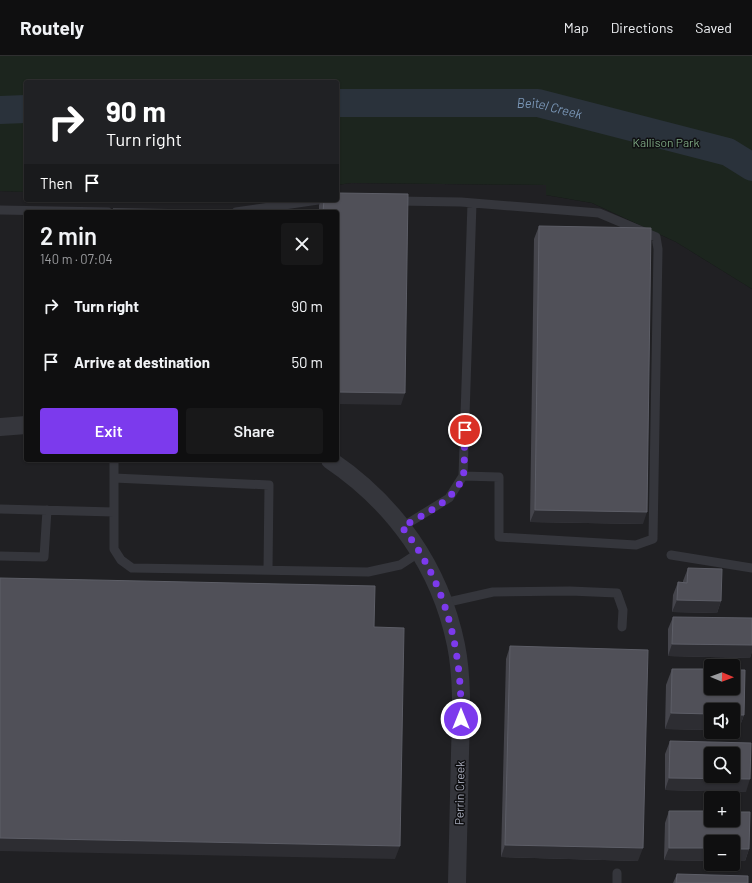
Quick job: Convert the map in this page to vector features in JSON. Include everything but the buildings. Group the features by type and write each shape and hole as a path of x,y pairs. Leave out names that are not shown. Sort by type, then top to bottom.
{"street":[{"path":"0,427 24,425"},
{"name":"Perrin Creek","path":"333,462 349,473 392,513 420,552 439,588 449,616 456,645 460,674 461,704 457,883"}],"lane":[{"path":"383,200 472,203 599,213 656,237 658,249 653,538 636,545 500,537 499,477 463,476"},
{"path":"266,210 291,208 311,202"},
{"path":"402,527 449,498 463,476 472,203"},
{"path":"0,210 24,211"},
{"path":"114,462 114,548 121,560 132,568 368,572 400,565 420,552"},
{"path":"114,478 269,485 268,570"},
{"path":"0,509 114,512"},
{"path":"0,556 44,558 47,510"},
{"path":"671,555 752,568"},
{"path":"444,603 493,592 570,590 617,593 623,610 622,627"},
{"path":"617,873 617,883"}],"shaded area":[{"path":"351,183 546,185 546,195 592,203 676,242 752,289 752,883 0,883 0,191 24,192 24,202 339,202 339,185"}],"green space":[{"name":"Kallison Park","path":"0,56 752,56 752,289 676,242 592,203 546,195 546,185 351,183 339,185 339,80 24,80 24,192 0,191"}],"waterway":[{"name":"Beitel Creek","path":"339,103 538,103 728,152 752,167"},
{"name":"Beitel Creek","path":"0,110 24,109"}],"route":[{"path":"461,719 460,674 456,645 449,616 439,588 426,562 402,527 449,498 463,476 465,430"}]}
